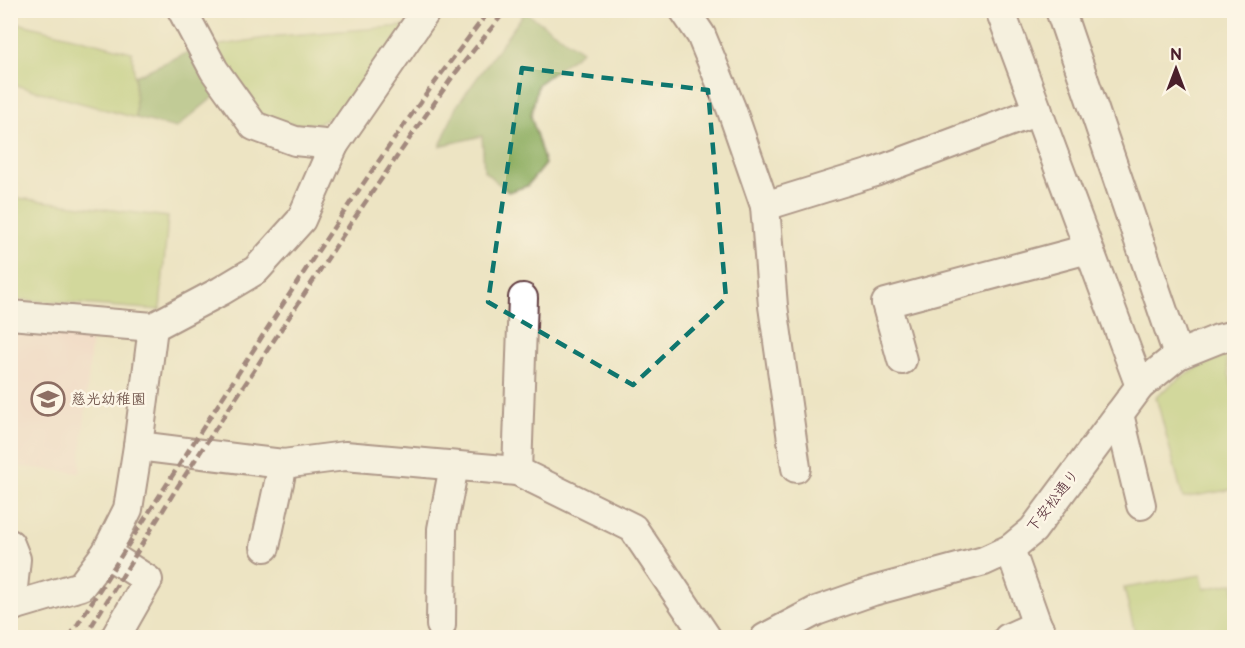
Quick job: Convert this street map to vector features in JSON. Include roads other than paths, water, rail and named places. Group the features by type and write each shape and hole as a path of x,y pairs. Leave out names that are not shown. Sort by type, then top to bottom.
{"street":[{"path":"182,10 214,70 254,126 295,141 334,145"},
{"path":"10,315 153,327 256,270 301,220 334,145 424,10"},
{"path":"684,10 701,35 732,108 765,206 773,306 796,468"},
{"path":"1000,10 1140,386"},
{"path":"1060,10 1178,355"},
{"path":"765,206 885,168 1038,111"},
{"path":"902,360 886,303 1088,249"},
{"path":"517,471 523,298"},
{"path":"10,544 16,560 11,607 81,586 106,553 128,509 153,327"},
{"name":"下安松通り","path":"765,638 816,611 873,591 984,561 1010,549 1033,530 1140,386 1178,355 1234,335"},
{"path":"1119,414 1141,505"},
{"path":"138,446 283,464 345,456 517,471 633,528 707,638"},
{"path":"265,547 283,464"},
{"path":"441,625 442,530 454,466"},
{"path":"1008,638 1041,631 1010,549"},
{"path":"106,553 148,580 115,638"}],"railway":[{"path":"69,638 340,218 398,133 490,10"},
{"path":"84,638 178,486 353,220 453,76 506,10"}],"place":[{"name":"慈光幼稚園","path":"48,399"}]}
